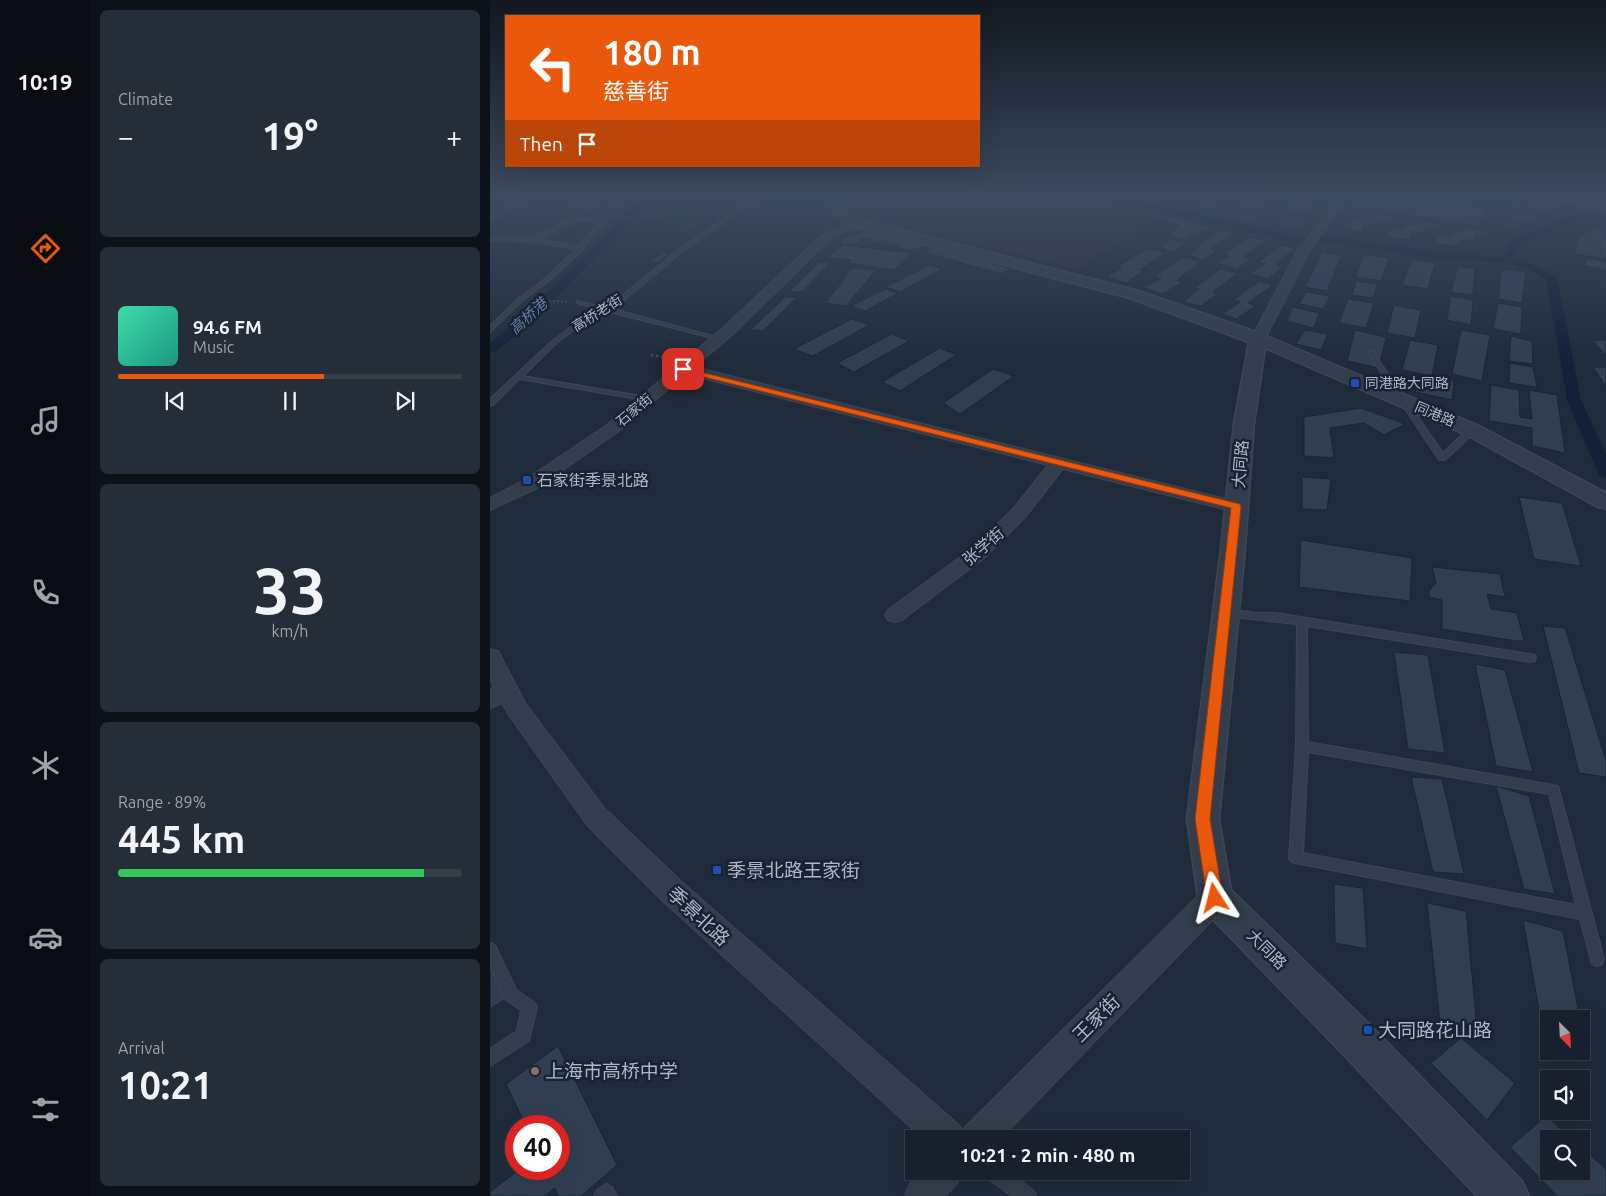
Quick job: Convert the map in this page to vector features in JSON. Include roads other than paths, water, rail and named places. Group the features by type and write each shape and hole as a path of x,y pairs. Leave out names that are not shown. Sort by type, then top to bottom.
{"street":[{"name":"石家街","path":"490,505 531,484 613,428 718,339 810,252"},
{"path":"970,252 1136,295 1258,338 1303,252"},
{"name":"同港路","path":"1258,338 1472,430 1606,502"},
{"name":"大同路","path":"1258,338 1244,423 1202,819 1215,898 1358,1040 1507,1196"},
{"path":"683,369 1236,507"},
{"name":"张学街","path":"895,615 977,554 1020,512 1059,462"},
{"name":"季景北路","path":"490,657 499,694 517,709 596,817 681,900 940,1130"},
{"name":"王家街","path":"986,1130 1215,898"},
{"path":"922,1196 937,1180"}],"lane":[{"path":"490,330 521,299 548,278 576,252"},
{"name":"高桥老街","path":"490,404 554,343 585,319 607,311 679,252"},
{"path":"1589,263 1606,266"},
{"path":"579,302 718,339"},
{"path":"1371,354 1442,458 1472,430"},
{"path":"518,377 647,400"},
{"path":"1225,613 1302,621 1531,658"},
{"path":"1302,621 1302,746 1296,858 1585,913"},
{"path":"1302,746 1554,790 1597,959"},
{"path":"490,950 511,995 530,1007 524,1036 490,1058"},
{"path":"1005,1180 1027,1196"},
{"path":"603,1196 606,1193 608,1196"}],"waterway":[{"name":"高桥港","path":"490,349 525,322 595,252"},
{"path":"1411,252 1448,257 1506,260"},
{"path":"1506,260 1511,252"},
{"path":"1506,260 1532,268 1551,277 1574,400 1606,473"}],"place":[{"name":"同港路大同路","path":"1355,383"},
{"name":"石家街季景北路","path":"527,480"},
{"name":"季景北路王家街","path":"717,870"},
{"name":"大同路花山路","path":"1368,1030"},
{"name":"上海市高桥中学","path":"535,1071"}]}
